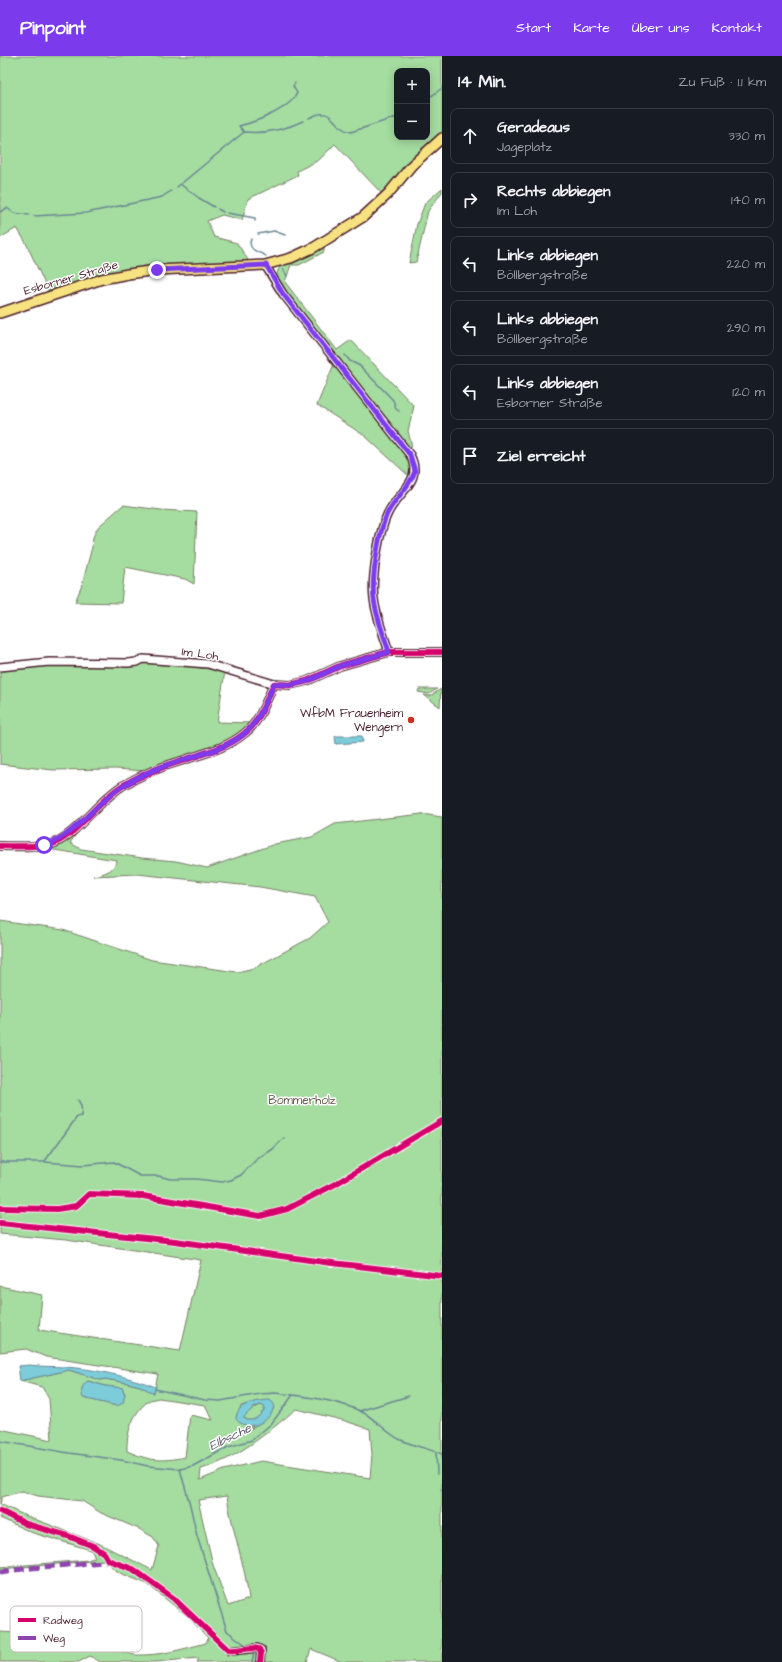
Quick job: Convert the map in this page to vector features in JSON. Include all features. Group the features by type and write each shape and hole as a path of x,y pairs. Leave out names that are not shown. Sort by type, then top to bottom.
{"main road":[{"name":"Esborner Straße","path":"0,313 95,281 128,274 157,270 266,265 291,258 303,253 362,217 388,194 412,165 442,138"}],"street":[{"path":"266,265 283,294 406,449 413,460 415,471 413,477 388,512 383,525 373,587 376,610 389,652"},
{"name":"Im Loh","path":"0,667 49,662 128,663 137,662 144,659 208,664 274,684 290,685 308,681 340,666 389,652 442,652"},
{"path":"0,846 44,845 55,842 74,828 104,799 122,786 152,771 232,743 248,731 256,721 274,684"},
{"path":"230,1651 257,1648 261,1650 260,1662"}],"green space":[{"path":"0,56 442,56 442,135 383,195 335,144 319,160 297,171 298,175 248,199 242,220 222,215 207,221 214,237 237,243 250,263 207,264 49,293 26,243 17,228 0,238"},
{"path":"442,188 442,192 428,211 416,262 409,263 417,224 425,203"},
{"path":"324,246 324,252 299,265 291,265 285,282 337,350 351,340 414,406 408,431 412,447 408,448 276,278 278,270 282,265"},
{"path":"334,364 407,456 412,465 411,478 365,436 317,405"},
{"path":"123,505 161,510 197,512 194,584 185,579 125,567 121,603 75,602 82,585 92,547 93,537 98,527"},
{"path":"147,661 225,671 217,722 252,723 232,740 146,771 116,769 53,770 0,764 0,668 50,664"},
{"path":"419,689 437,689 429,694 418,692"},
{"path":"441,689 440,707 424,695 430,696"},
{"name":"Bommerholz","path":"422,814 442,817 442,1662 342,1662 311,1649 307,1662 261,1662 262,1650 228,1649 172,1596 129,1566 110,1559 105,1552 94,1545 69,1535 35,1526 0,1508 0,1504 0,1429 52,1440 49,1399 42,1387 20,1381 69,1370 100,1380 105,1379 140,1386 154,1393 158,1374 46,1357 26,1349 0,1352 0,1286 42,1295 39,1330 180,1351 201,1260 66,1240 0,1234 0,921 63,930 152,960 237,972 254,968 310,938 328,922 315,897 260,887 137,874 93,876 111,870 117,860 47,849 83,825 70,843 81,849 142,858 176,861 207,868 275,844 312,837 335,824","holes":["88,1381 105,1386 122,1388 125,1394 117,1406 84,1398 82,1393 84,1385","159,1398 205,1405 213,1420 190,1415 185,1457 169,1460 155,1460 127,1451 131,1424 138,1412 150,1400","258,1401 274,1408 266,1419 244,1433 253,1426 237,1415 241,1406","296,1409 342,1420 370,1429 372,1454 370,1478 261,1461 224,1470 200,1480 201,1469 227,1459 263,1436","22,1491 38,1496 82,1501 101,1513 139,1529 153,1537 159,1546 152,1570 100,1544 24,1515 0,1504 2,1497","227,1496 245,1573 249,1599 228,1606 213,1565 198,1500"]},
{"path":"260,1405 265,1408 259,1416 252,1420 244,1417 249,1411"},
{"path":"0,1513 30,1528 88,1546 104,1557 104,1560 0,1569 0,1567 88,1560 95,1557 91,1550 33,1533 0,1518"},
{"path":"108,1562 136,1575 163,1592 199,1623 227,1652 258,1650 258,1662 197,1662 199,1658 156,1662 100,1662 90,1656 79,1662 0,1662 0,1632 10,1633 10,1652 123,1652 135,1655 144,1655 180,1650 206,1643 208,1638 187,1616 147,1584 120,1573"}],"water":[{"path":"335,736 362,736 363,742 336,744"},
{"path":"30,1365 98,1371 156,1387 153,1393 140,1386 105,1379 100,1380 69,1370 20,1381 18,1366"},
{"path":"88,1381 105,1386 123,1388 123,1392 125,1394 123,1403 117,1406 83,1398 82,1388"},
{"path":"270,1400 274,1404 270,1416 260,1424 247,1425 236,1419 239,1410 243,1406","holes":["260,1405 265,1408 256,1418 251,1420 245,1419 244,1417 253,1408"]}],"waterway":[{"path":"244,132 239,126 272,114 293,99 297,93 293,86 295,83"},
{"path":"430,96 442,88"},
{"path":"309,118 317,114 328,115 345,130 351,132 394,118"},
{"path":"177,187 244,132 274,131 303,121"},
{"path":"180,184 214,207"},
{"path":"34,216 86,213 162,197 171,191"},
{"path":"0,212 7,208 14,213 29,215"},
{"path":"218,209 223,212"},
{"path":"227,213 255,218 255,221"},
{"path":"258,234 274,231 285,235"},
{"path":"251,239 250,243 252,248 266,256"},
{"path":"283,269 287,276"},
{"path":"345,355 350,361 360,366 393,400 396,409 399,411"},
{"path":"45,1161 77,1117 81,1116 82,1111 78,1100"},
{"path":"0,1162 45,1162 83,1165 114,1162 140,1176 159,1176 170,1179 197,1179 222,1182 231,1180 241,1175 257,1159 273,1149 284,1138"},
{"path":"155,1389 205,1400 220,1401 260,1394 275,1393 293,1395"},
{"name":"Elbsche","path":"0,1441 121,1460 148,1466 180,1469 193,1466 228,1447 252,1440 271,1424 293,1395 329,1401 356,1409 369,1416 401,1440 442,1454"},
{"path":"359,1411 409,1396"},
{"path":"436,1452 437,1474"},
{"path":"180,1469 197,1536 227,1631 247,1646"},
{"path":"252,1662 253,1651"}],"marked path":[{"path":"0,1572 104,1562 108,1560"}],"cycle path":[{"path":"0,846 36,846 55,843 73,831 122,786 160,768 231,743 245,733 255,723 274,684 290,685 307,681 340,666 389,652 442,652"},
{"path":"0,1208 57,1209 76,1206 89,1194 143,1196 260,1216 287,1209 337,1183 442,1121"},
{"path":"0,1223 175,1241 324,1262 442,1276"},
{"path":"0,1511 26,1524 68,1536 93,1546 104,1553 108,1560 133,1569 173,1598 228,1650 251,1648 259,1649 261,1653 260,1662"}],"place":[{"name":"WfbM Frauenheim Wengern","path":"411,720"}],"route":[{"path":"44,845 55,842 74,828 104,799 122,786 152,771 232,743 248,731 256,721 274,684 290,685 308,681 340,666 389,652 376,610 373,587 383,525 388,512 410,483 415,471 413,460 410,455 283,294 266,265 157,270"}]}
